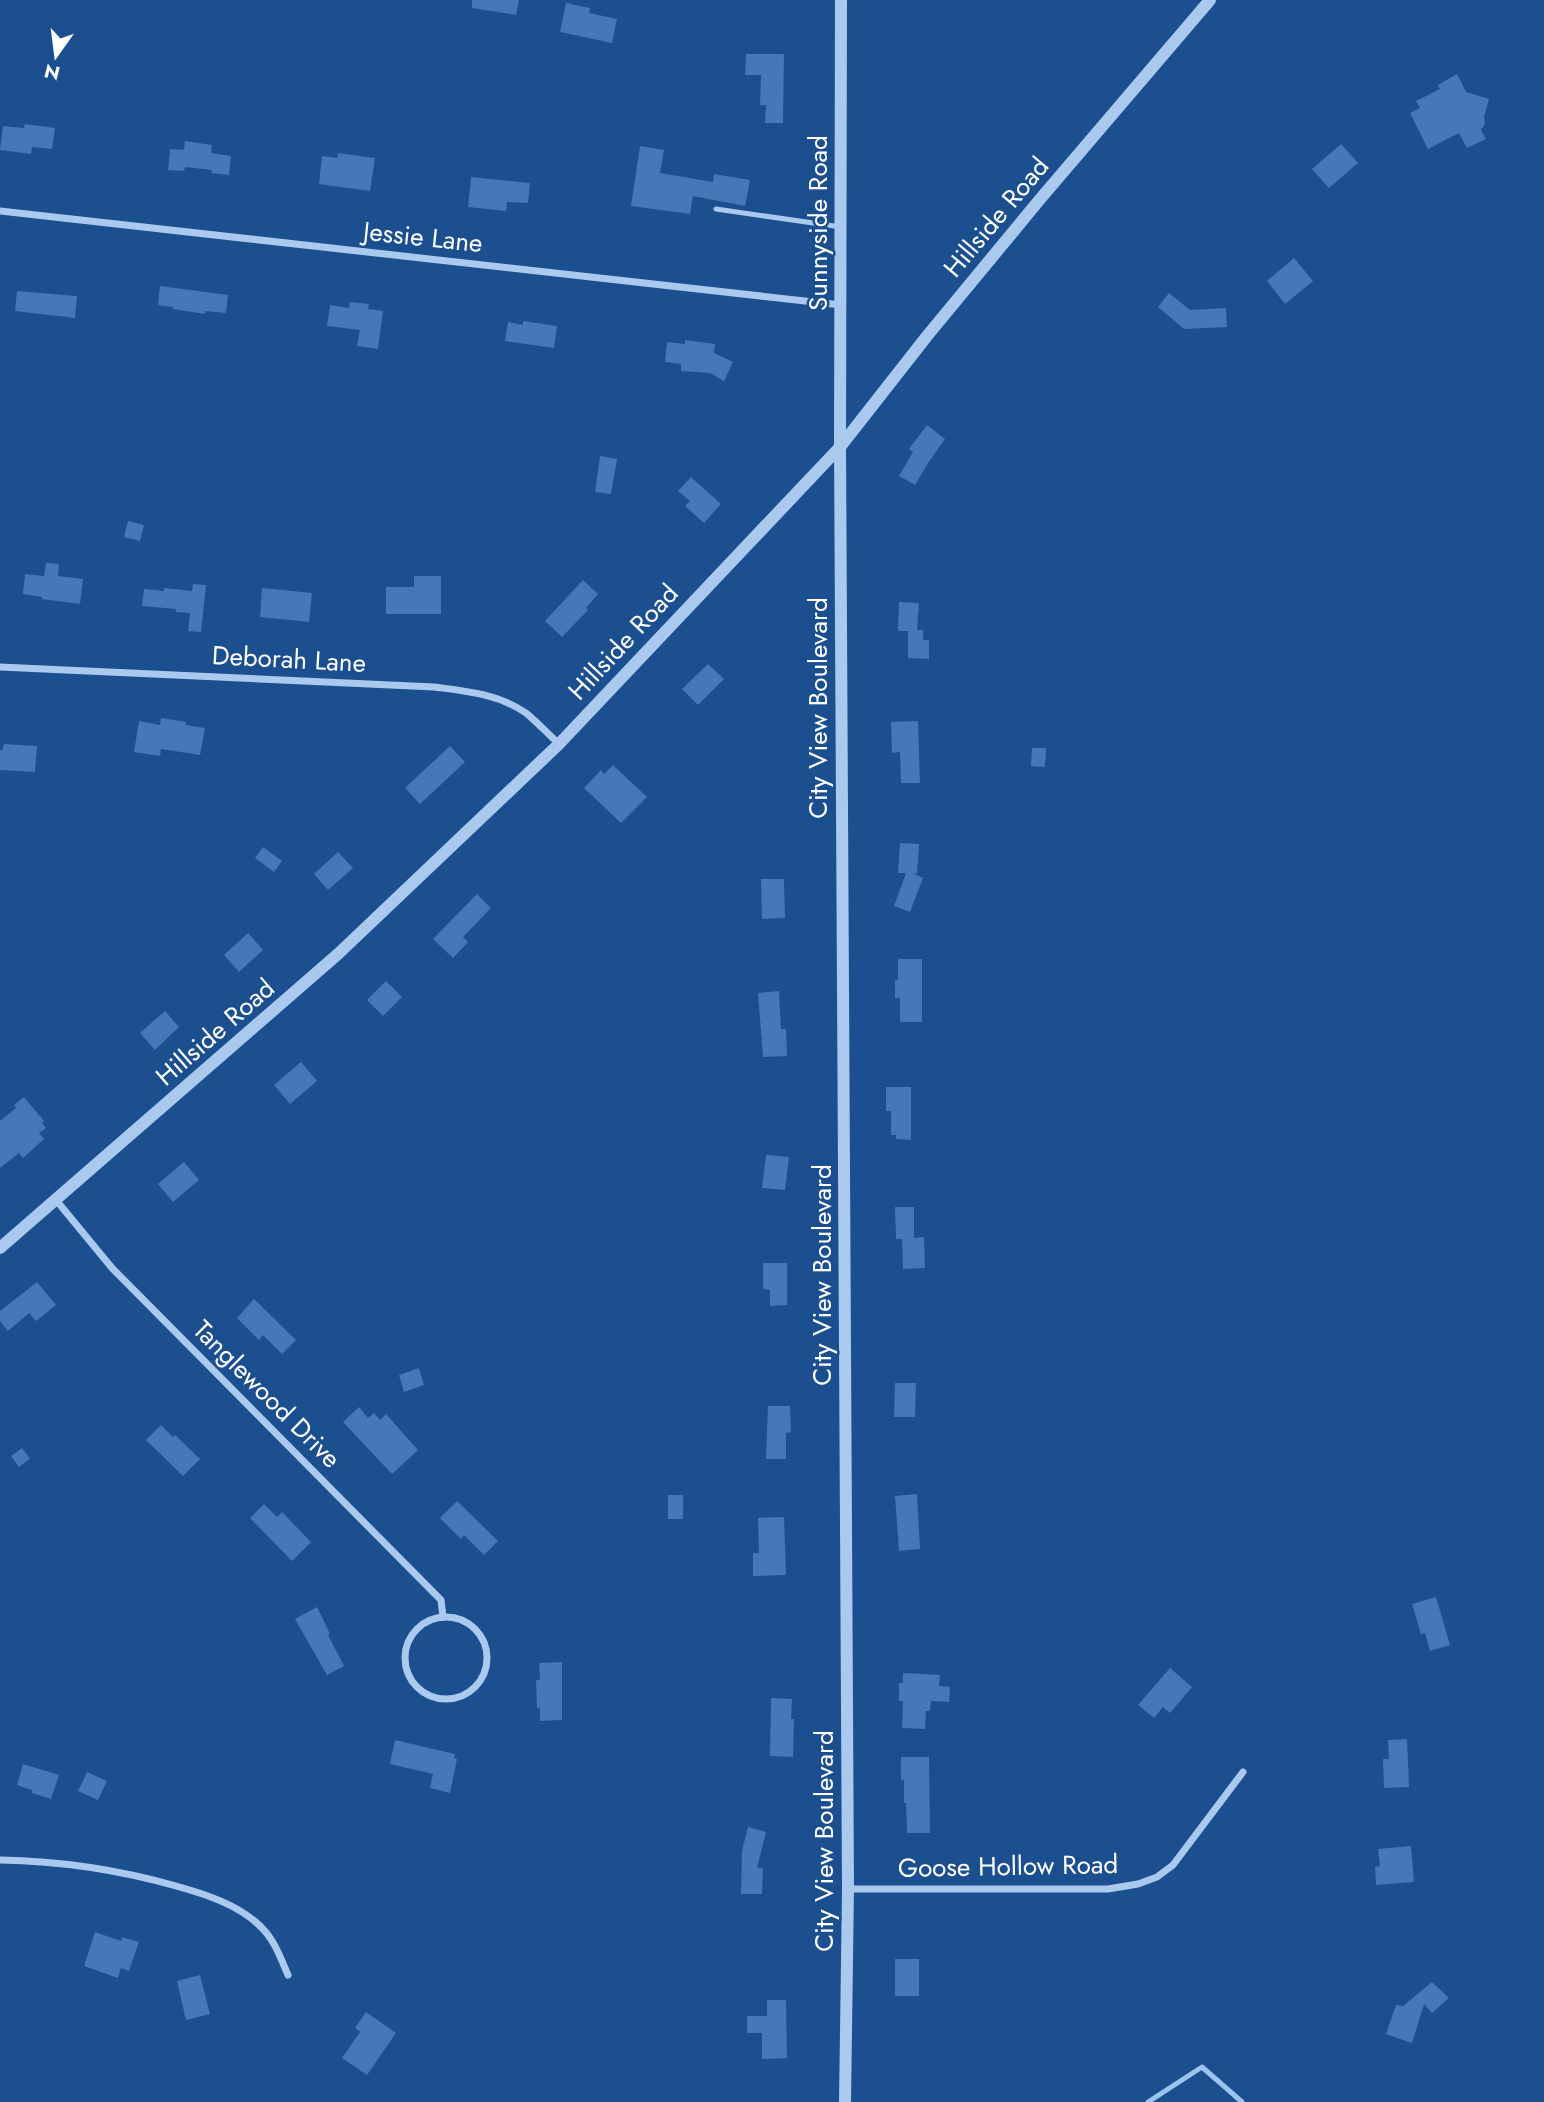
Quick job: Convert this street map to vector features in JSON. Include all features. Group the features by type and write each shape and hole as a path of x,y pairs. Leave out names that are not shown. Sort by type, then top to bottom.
{"street":[{"name":"Sunnyside Road","path":"840,447 841,0"},
{"name":"Hillside Road","path":"0,1248 338,954 559,744 840,447 1032,209 1210,0"},
{"name":"Jessie Lane","path":"0,211 841,305"},
{"name":"City View Boulevard","path":"840,447 848,1889 845,2102"},
{"name":"Deborah Lane","path":"0,667 434,687 487,695 507,703 525,713 559,744"},
{"name":"Tanglewood Drive","path":"56,1200 112,1268 441,1600 443,1617"},
{"path":"443,1617 456,1618 469,1624 485,1645 485,1671 469,1692 456,1698 430,1696 418,1688 405,1665 405,1651 410,1638 430,1620 443,1617"},
{"name":"Goose Hollow Road","path":"848,1889 1108,1889 1139,1884 1157,1877 1173,1865 1242,1772"},
{"path":"0,1860 66,1863 116,1870 183,1888 227,1904 263,1928 275,1945 288,1975"}],"lane":[{"path":"716,209 841,227"}],"building":[{"path":"472,0 519,0 516,15 472,8"},
{"path":"566,3 590,8 589,13 617,19 612,43 560,32"},
{"path":"746,54 784,54 783,123 765,123 766,105 760,105 761,75 745,75"},
{"path":"1457,74 1466,92 1489,99 1485,124 1481,130 1486,139 1467,148 1459,133 1428,149 1410,113 1420,108 1416,101 1440,89 1438,85"},
{"path":"25,124 55,128 52,149 32,147 31,154 0,150 3,126 24,128"},
{"path":"185,141 212,145 211,153 231,156 229,175 185,167 184,171 168,170 170,149 184,150"},
{"path":"1341,144 1358,163 1329,188 1312,169"},
{"path":"640,146 664,150 660,173 713,182 714,174 750,180 745,206 693,196 690,214 631,206"},
{"path":"338,153 375,158 370,191 319,184 322,156 337,158"},
{"path":"471,177 530,183 528,203 507,202 506,211 468,207"},
{"path":"1294,258 1313,281 1285,304 1267,281"},
{"path":"160,286 228,295 226,313 205,311 205,314 158,305"},
{"path":"17,291 77,296 75,318 15,311"},
{"path":"1169,293 1190,310 1226,308 1227,327 1184,329 1158,307"},
{"path":"350,302 369,304 368,309 383,311 378,349 357,346 360,330 327,326 330,305 349,308"},
{"path":"523,321 557,326 554,348 505,341 508,322 523,325"},
{"path":"685,340 715,344 714,353 733,362 724,381 710,373 681,371 681,364 665,362 667,342 685,344"},
{"path":"927,425 945,439 915,485 899,476 913,452 909,449"},
{"path":"600,456 617,459 611,494 595,492"},
{"path":"691,477 721,504 704,523 685,506 690,501 678,491"},
{"path":"128,521 144,525 140,541 124,537"},
{"path":"46,563 59,564 58,576 83,579 80,604 23,594 25,574 44,576"},
{"path":"414,576 441,576 441,614 386,614 386,587 414,587"},
{"path":"583,580 598,594 586,608 588,610 562,637 545,621"},
{"path":"193,584 206,585 201,632 188,631 190,613 142,606 144,589 192,591"},
{"path":"262,588 312,593 309,622 260,617"},
{"path":"899,602 919,603 917,630 923,630 923,640 929,640 929,659 908,658 908,631 898,631"},
{"path":"708,664 724,679 698,705 682,689"},
{"path":"161,718 205,728 200,755 161,749 160,756 134,752 139,721 160,725"},
{"path":"918,721 920,783 901,783 900,752 892,753 891,722"},
{"path":"4,744 37,746 35,772 0,770 0,750 2,751"},
{"path":"450,746 465,762 420,804 405,788"},
{"path":"1032,748 1046,748 1045,767 1031,766"},
{"path":"613,765 647,797 621,823 584,788 601,770 604,774"},
{"path":"900,843 919,844 917,874 912,873 923,878 910,912 894,906 906,873 898,873"},
{"path":"263,847 282,861 274,872 255,858"},
{"path":"338,852 353,868 328,890 314,874"},
{"path":"761,879 784,879 785,918 762,919"},
{"path":"477,894 491,908 463,937 468,942 453,958 433,939"},
{"path":"248,933 263,950 239,972 224,955"},
{"path":"898,959 922,959 922,1022 900,1022 900,998 895,998"},
{"path":"386,981 402,997 383,1016 367,1000"},
{"path":"779,991 781,1029 786,1029 787,1056 763,1057 758,993"},
{"path":"165,1011 179,1027 155,1050 140,1033"},
{"path":"301,1062 317,1081 290,1104 274,1085"},
{"path":"886,1087 911,1087 911,1140 896,1139 896,1135 891,1135 891,1111 886,1111"},
{"path":"24,1097 44,1121 42,1123 46,1128 39,1133 44,1139 23,1158 19,1153 0,1168 0,1121 16,1108 14,1105"},
{"path":"766,1155 789,1157 785,1190 762,1188"},
{"path":"184,1162 199,1180 173,1202 158,1184"},
{"path":"895,1207 914,1207 914,1238 924,1237 925,1268 903,1269 902,1239 896,1239"},
{"path":"763,1263 787,1263 787,1305 770,1306 770,1290 763,1289"},
{"path":"37,1282 56,1305 36,1321 29,1313 8,1331 0,1321 0,1311"},
{"path":"254,1299 296,1340 282,1354 263,1335 259,1340 237,1318"},
{"path":"419,1368 424,1385 404,1392 399,1375"},
{"path":"895,1383 916,1383 915,1417 894,1417"},
{"path":"768,1406 790,1406 791,1432 786,1433 786,1459 766,1459"},
{"path":"359,1407 368,1418 374,1413 380,1420 386,1414 418,1450 392,1474 343,1422"},
{"path":"161,1425 200,1459 183,1476 146,1440"},
{"path":"22,1448 30,1459 19,1467 11,1456"},
{"path":"917,1494 920,1549 899,1551 895,1496"},
{"path":"668,1495 683,1495 683,1519 668,1519"},
{"path":"457,1501 498,1541 484,1555 464,1535 461,1539 440,1518"},
{"path":"264,1504 277,1517 282,1512 311,1542 292,1561 250,1518"},
{"path":"784,1517 786,1575 753,1576 753,1553 759,1553 758,1518"},
{"path":"1436,1597 1450,1645 1430,1651 1425,1633 1421,1634 1412,1604"},
{"path":"317,1607 344,1666 327,1675 295,1619"},
{"path":"562,1662 562,1720 540,1721 536,1680 540,1680 539,1663"},
{"path":"1170,1668 1192,1687 1170,1713 1163,1707 1154,1718 1138,1705"},
{"path":"903,1673 940,1675 939,1686 950,1687 949,1702 931,1701 930,1711 926,1711 925,1729 902,1728 903,1701 899,1701 899,1683 903,1683"},
{"path":"771,1698 792,1699 793,1757 770,1756"},
{"path":"1407,1739 1409,1787 1384,1788 1383,1759 1389,1759 1388,1740"},
{"path":"395,1740 455,1754 454,1758 457,1759 450,1793 430,1788 433,1774 390,1764"},
{"path":"901,1757 929,1757 930,1833 907,1833"},
{"path":"23,1764 59,1775 51,1799 17,1785"},
{"path":"87,1772 107,1781 98,1800 78,1791"},
{"path":"748,1827 766,1832 757,1868 763,1868 762,1894 741,1894 742,1851"},
{"path":"1411,1846 1414,1882 1376,1885 1375,1867 1380,1866 1378,1849"},
{"path":"95,1932 121,1941 122,1937 139,1942 129,1971 121,1968 118,1978 84,1966"},
{"path":"895,1959 919,1959 919,1996 895,1996"},
{"path":"200,1975 210,2014 186,2020 177,1981"},
{"path":"1432,1982 1449,1998 1432,2013 1424,2004 1412,2043 1386,2034 1396,2005 1403,2006"},
{"path":"767,2000 786,2000 787,2058 762,2059 762,2033 747,2033 747,2016 767,2016"},
{"path":"366,2012 396,2033 367,2075 342,2058 360,2032 355,2028"}],"waterway":[{"path":"1148,2102 1202,2067 1242,2102"}]}
